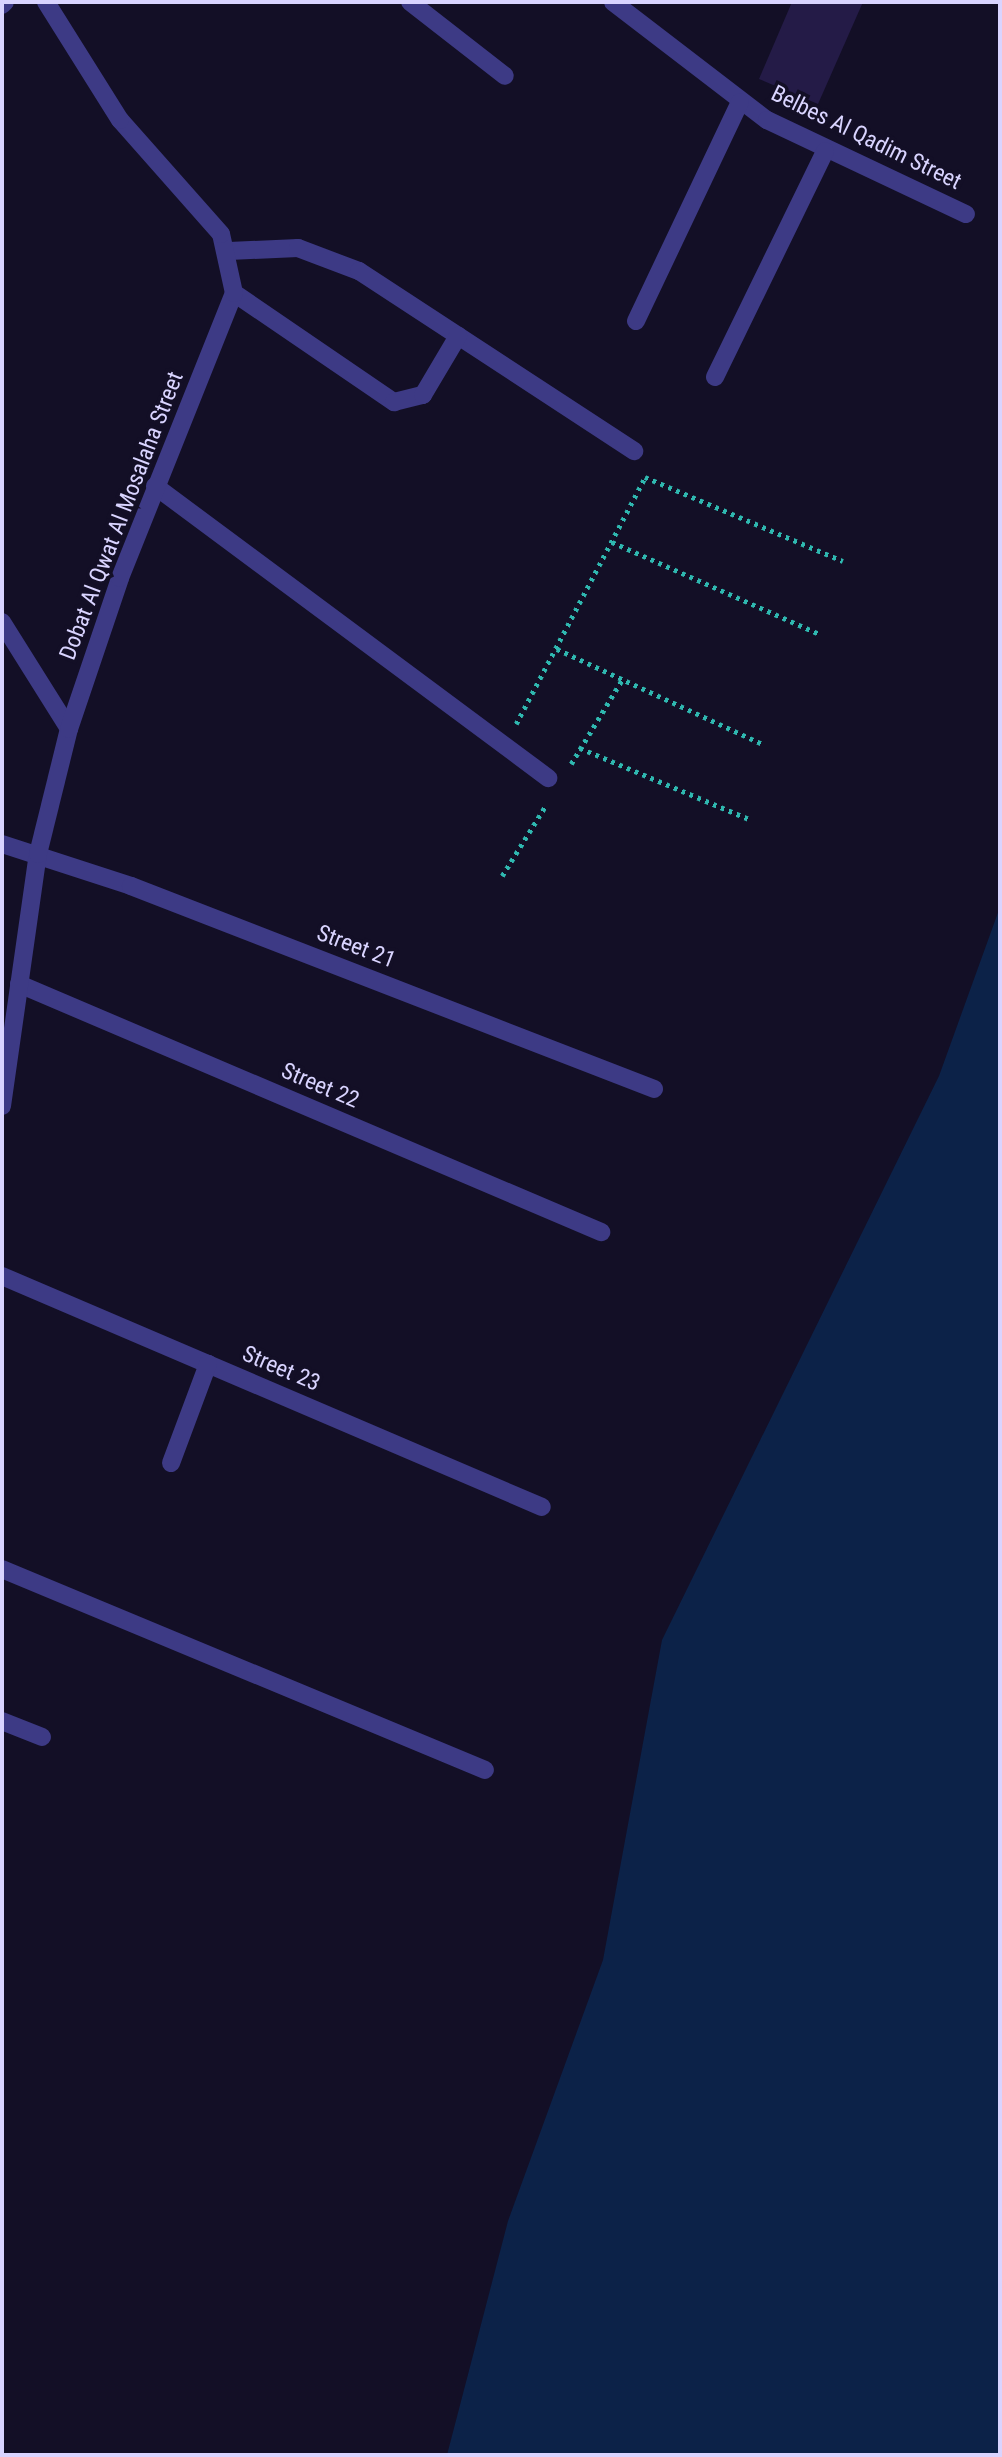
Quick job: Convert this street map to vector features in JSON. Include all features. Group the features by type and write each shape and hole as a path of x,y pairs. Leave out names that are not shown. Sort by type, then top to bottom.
{"street":[{"name":"Dobat Al Qwat Al Mosalaha Street","path":"2,1106 38,854 69,729 155,485 234,293 229,251 199,207 120,120 46,2"},
{"path":"410,2 505,76"},
{"name":"Belbes Al Qadim Street","path":"613,2 740,102 825,151 966,214"},
{"path":"636,321 740,102"},
{"path":"715,377 825,151"},
{"path":"229,251 273,246 318,252 359,271 635,452"},
{"path":"234,293 394,402 422,395 458,336"},
{"path":"155,485 548,779"},
{"path":"2,622 69,729"},
{"name":"Street 21","path":"2,844 38,854 654,1088"},
{"name":"Street 22","path":"19,984 601,1233"},
{"name":"Street 23","path":"2,1276 542,1507"},
{"path":"171,1463 208,1364"},
{"path":"2,1569 485,1770"},
{"path":"2,1721 41,1737"}],"path":[{"path":"635,452 645,477 843,561"},
{"path":"504,746 645,477"},
{"path":"612,542 820,634"},
{"path":"557,649 765,745"},
{"path":"580,748 749,819"}],"water":[{"path":"1000,907 1000,2455 447,2455 508,2221 603,1960 662,1640 939,1076"}],"building":[{"path":"792,2 863,2 818,104 759,79"}]}
